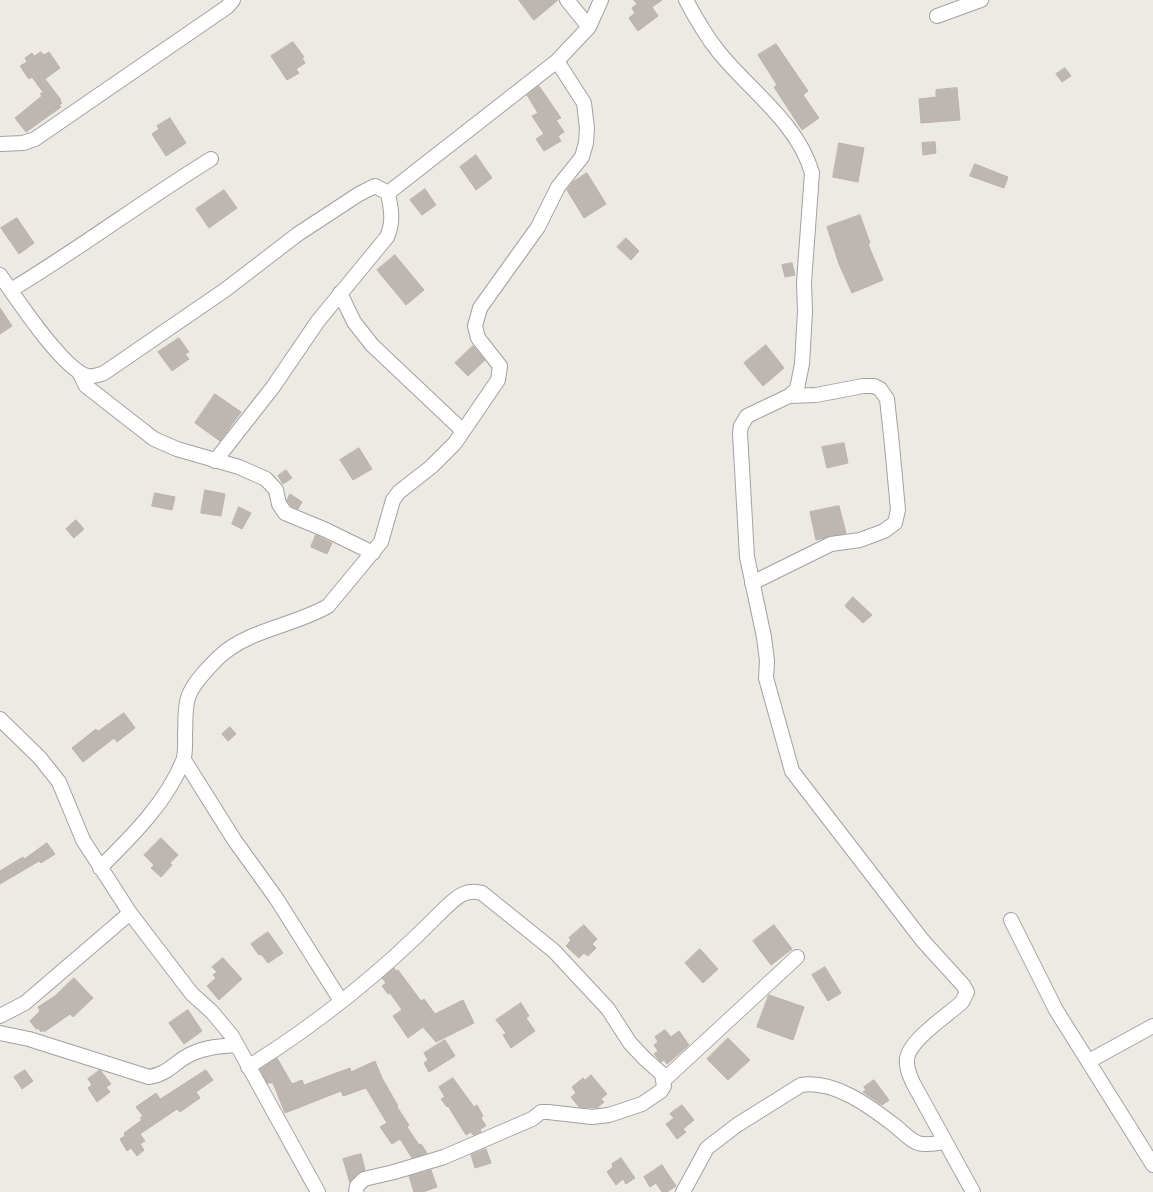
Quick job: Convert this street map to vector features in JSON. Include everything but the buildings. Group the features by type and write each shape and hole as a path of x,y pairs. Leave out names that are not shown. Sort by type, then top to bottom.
{"street":[{"path":"0,144 36,139 227,7 233,0"},
{"path":"567,0 589,27"},
{"path":"388,192 557,61 589,27 601,0"},
{"path":"686,0 718,51 785,125 808,158 812,173 804,282 805,311 802,364 797,389 789,396 747,416 741,426 747,557 764,637 767,661 766,678 792,771 923,941 963,985 967,992 962,1002 912,1047 907,1059 908,1070 913,1084 973,1192"},
{"path":"937,16 981,0"},
{"path":"100,868 128,840 154,810 184,760 186,710 189,695 219,657 239,642 266,630 317,612 328,606 352,575 373,553 381,542 393,500 399,492 430,467 455,443 498,380 501,371 497,362 478,338 475,326 480,308 538,227 558,187 582,157 586,144 588,128 584,103 557,61"},
{"path":"11,290 49,267 122,216 211,159"},
{"path":"0,275 33,322 71,368 93,377 114,368 225,290 298,234 359,194 375,186 388,192"},
{"path":"216,461 241,430 296,355 318,320 364,266 387,236 391,228 392,214 388,192"},
{"path":"340,293 354,322 372,345 463,432"},
{"path":"79,372 86,386 154,439 177,449 239,467 266,479 276,490 281,509 290,517 326,530 373,553"},
{"path":"752,583 831,544 860,540 884,530 895,523 898,510 887,399 880,389 874,386 863,386 816,396 789,396"},
{"path":"0,719 40,758 59,782 84,840 100,868 130,913 192,994 212,1012 232,1036 318,1192"},
{"path":"184,760 236,841 276,898 341,1001"},
{"path":"248,1067 285,1044 341,1001 419,935 462,893 475,891 482,893 554,950 608,1009 630,1042 644,1059 659,1070 664,1080 664,1086 661,1091 642,1104 609,1115 592,1117 541,1112 532,1119 444,1157 364,1179 357,1186 356,1192"},
{"path":"0,1016 25,1003 130,913"},
{"path":"1011,920 1056,1010 1153,1166"},
{"path":"664,1080 797,957"},
{"path":"1089,1062 1153,1026"},
{"path":"0,1033 28,1039 149,1077 160,1075 189,1055 202,1050 237,1045"},
{"path":"683,1192 707,1148 731,1129 801,1085 813,1083 824,1085 848,1095 873,1109 918,1143 945,1142"}]}
